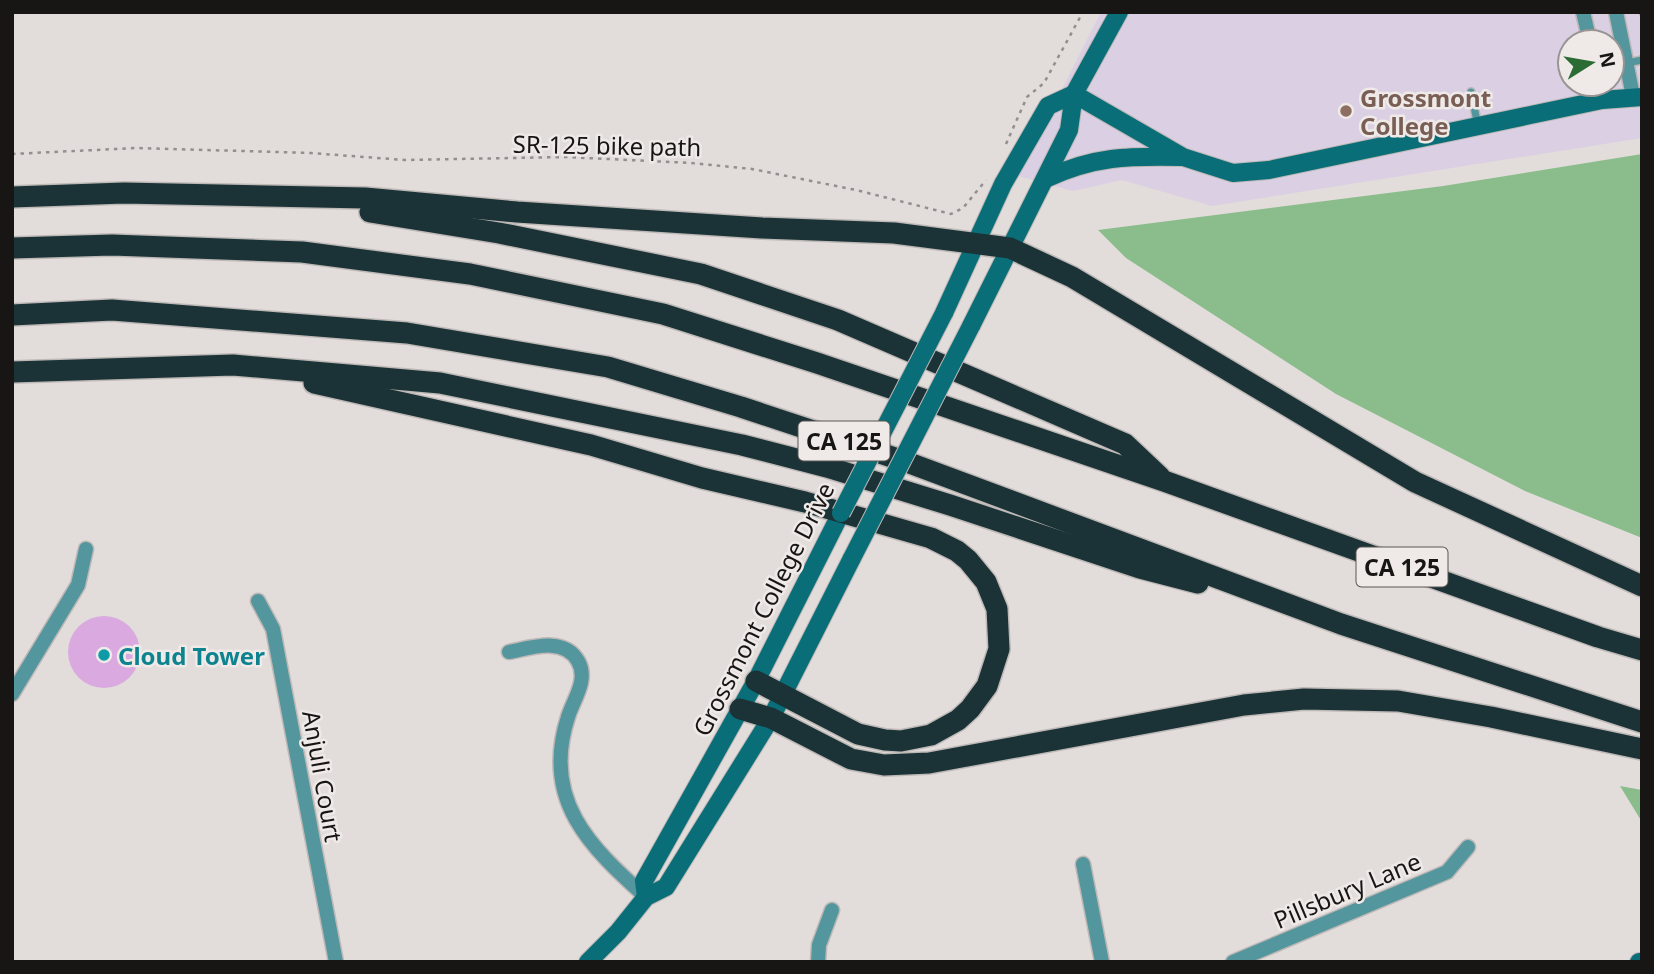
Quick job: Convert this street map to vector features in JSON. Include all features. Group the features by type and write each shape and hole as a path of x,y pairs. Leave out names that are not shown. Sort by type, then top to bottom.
{"highway":[{"path":"12,197 124,193 365,198 517,212 762,228 894,233 1010,248 1072,276 1415,482 1642,586"},
{"path":"275,196 499,233 701,274 838,320 1125,444 1164,481"},
{"name":"CA 125","path":"12,248 112,245 302,252 482,276 663,314 817,363 1164,481 1598,637 1642,650"},
{"name":"CA 125","path":"12,315 112,310 407,333 608,367 741,407 904,461 1298,608 1642,722"},
{"path":"233,365 591,445 702,478 805,502 931,538 957,551 968,560 986,582 995,602 1000,636 997,662 987,686 958,720 931,735 908,740 872,738 845,729 756,681"},
{"path":"12,372 233,365 440,383 742,445 827,467 1140,568 1298,608"},
{"path":"740,709 771,718 851,759 884,765 929,763 1244,705 1304,699 1398,702 1491,716 1642,749"}],"main road":[{"name":"Grossmont College Drive","path":"588,962 618,932 646,897 666,887 771,718 1045,179 1069,130 1074,94 1119,12"},
{"name":"Grossmont College Drive","path":"646,897 644,881 756,681 944,313 1003,184 1048,106 1074,94"},
{"path":"1074,94 1183,157 1233,173 1269,170 1478,127 1579,98"},
{"path":"1045,179 1099,159 1132,156 1183,157"}],"street":[{"path":"1616,12 1637,96"},
{"path":"12,693 78,585 86,549"},
{"name":"Anjuli Court","path":"258,601 273,629 336,962"},
{"path":"509,652 550,645 568,650 579,662 582,687 568,718 561,752 561,769 568,801 591,844 646,897"},
{"name":"Pillsbury Lane","path":"1233,962 1447,872 1468,846"},
{"path":"1083,864 1102,962"},
{"path":"818,962 819,945 832,911"}],"lane":[{"path":"1627,63 1642,60"},
{"path":"1471,92 1478,127"}],"path":[{"path":"1005,144 1027,97 1044,83 1083,12"},
{"path":"1640,12 1642,19"},
{"name":"SR-125 bike path","path":"12,154 136,148 311,153 405,160 566,157 691,163 765,172 856,190 951,214 963,208 990,175"}],"shaded area":[{"name":"Grossmont College","path":"1101,12 1642,12 1642,138 1212,206 1122,180 1073,191 1018,176"}],"green space":[{"path":"1642,154 1642,538 1525,491 1336,394 1126,258 1098,230 1443,186"},
{"path":"1620,786 1642,790 1642,822"}],"building":[{"name":"Cloud Tower","path":"104,616 118,619 130,626 137,638 140,652 137,666 130,678 118,685 104,688 90,685 78,678 71,666 68,652 71,638 78,626 90,619"}],"place":[{"name":"Grossmont College","path":"1346,111"},
{"name":"Cloud Tower","path":"104,655"}]}
